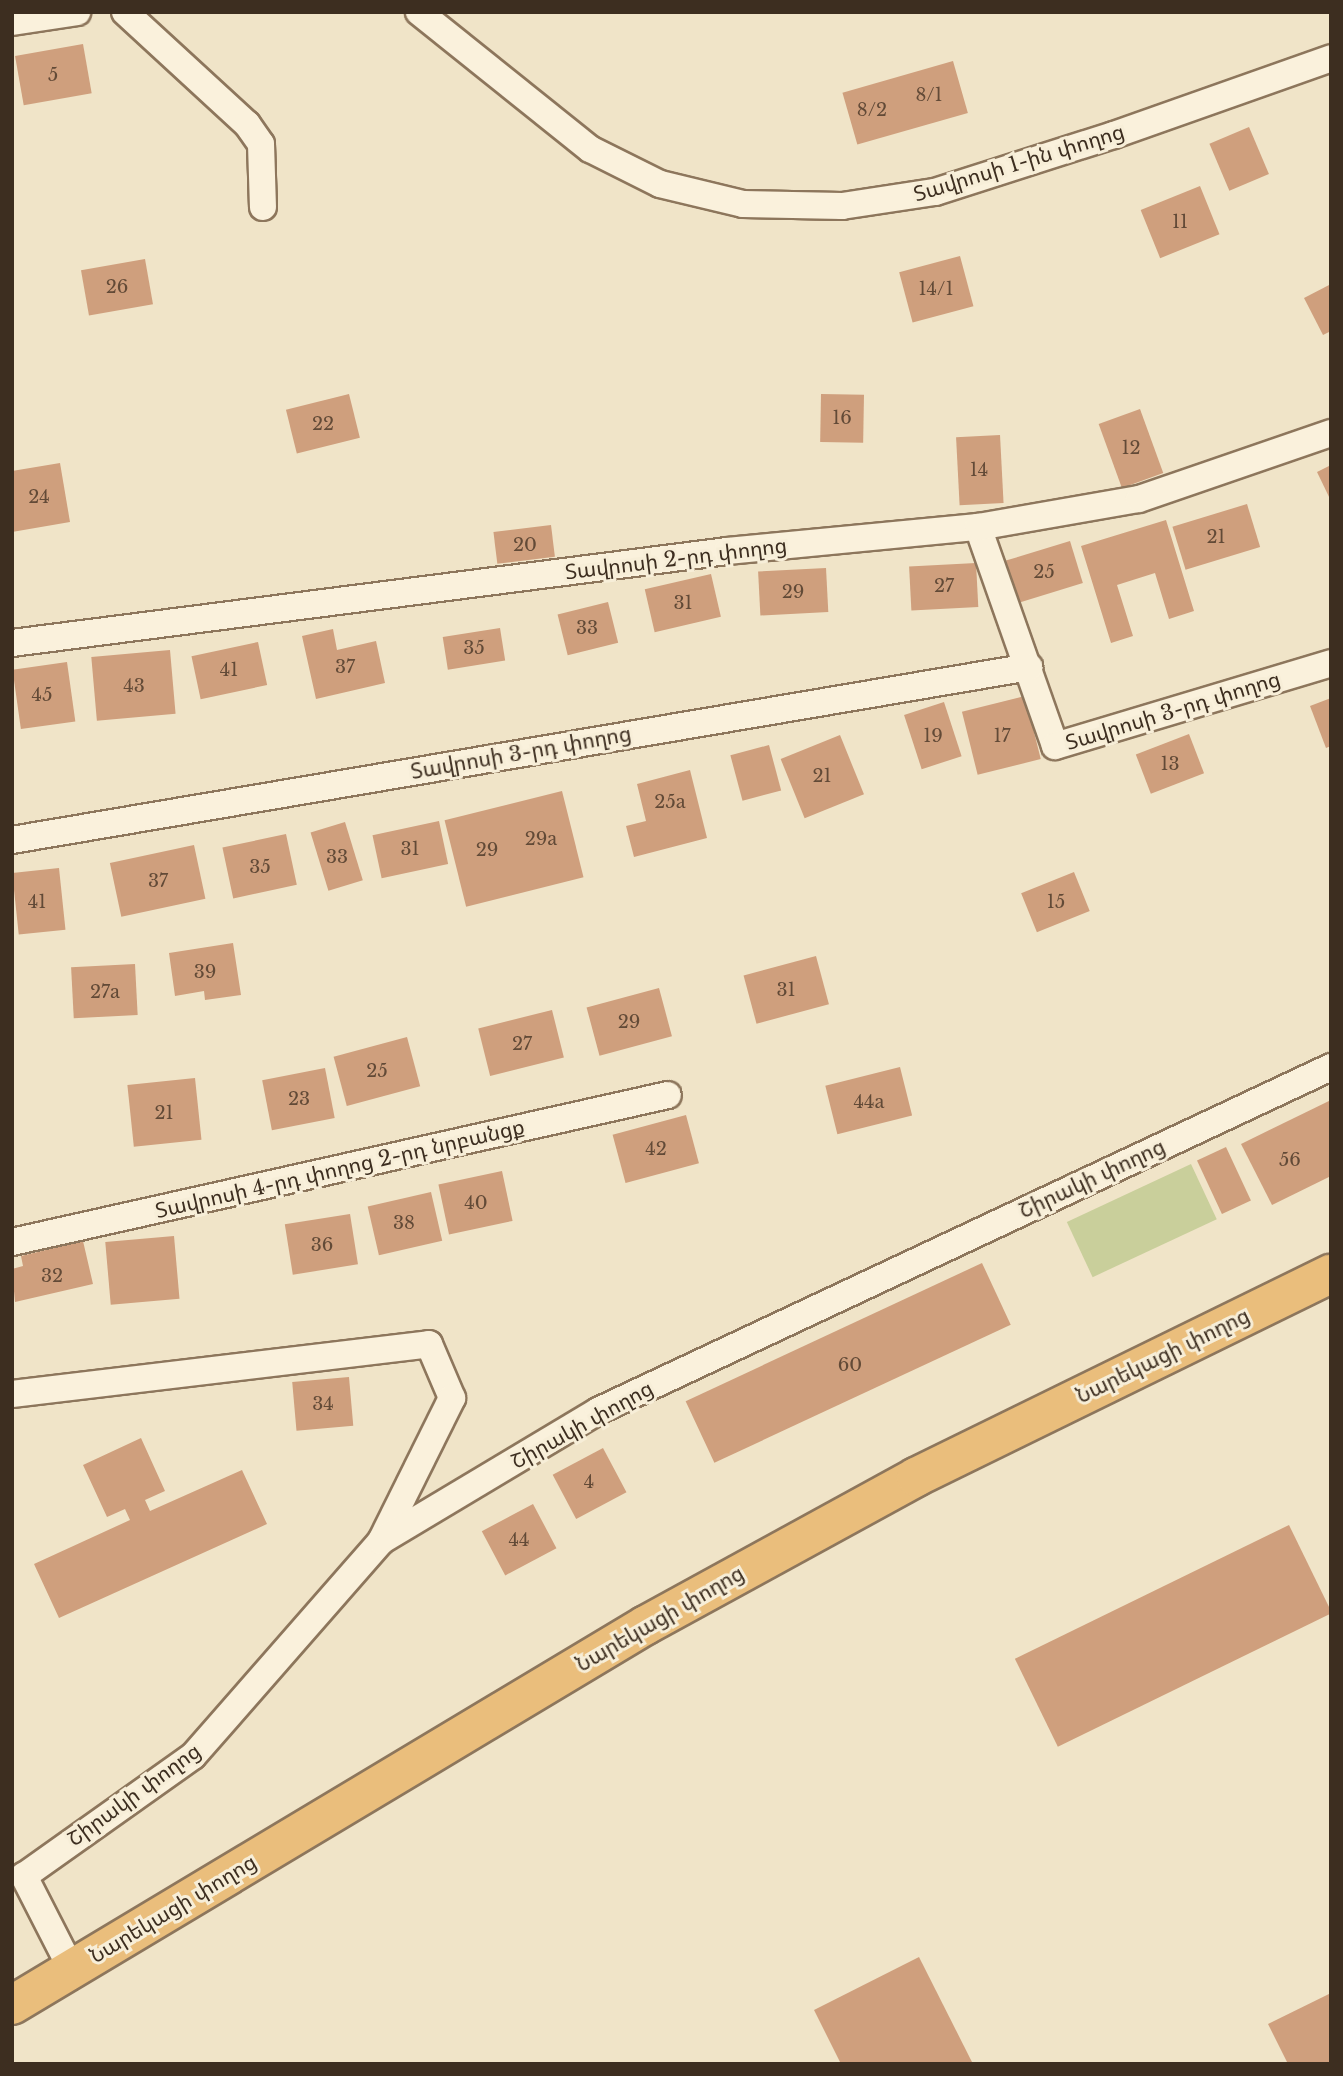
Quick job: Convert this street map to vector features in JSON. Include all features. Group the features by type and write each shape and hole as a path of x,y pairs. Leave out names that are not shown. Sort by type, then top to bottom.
{"highway":[{"name":"Նարեկացի փողոց","path":"12,2005 659,1618 916,1477 1331,1274"}],"street":[{"path":"12,22 77,12"},
{"path":"125,12 247,124 261,144 262,207"},
{"name":"Տավրոսի 1-ին փողոց","path":"419,12 590,149 660,184 743,204 842,206 935,192 1114,135 1331,58"},
{"name":"Տավրոսի 2-րդ փողոց","path":"12,643 727,551 978,527 1139,499 1331,433"},
{"name":"Տավրոսի 3-րդ փողոց","path":"978,527 1055,746 1331,663"},
{"name":"Տավրոսի 3-րդ փողոց","path":"12,840 1029,667"},
{"name":"Շիրակի փողոց","path":"72,1970 18,1873 194,1756 381,1541 598,1411 1331,1067"},
{"name":"Տավրոսի 4-րդ փողոց 2-րդ նրբանցք","path":"12,1242 668,1096"},
{"path":"12,1394 429,1344 452,1398 381,1541"}],"green space":[{"path":"1191,1164 1217,1219 1093,1277 1067,1222"}],"building":[{"path":"83,44 92,93 24,105 15,56"},
{"path":"953,61 968,113 857,145 842,93"},
{"path":"1249,127 1269,174 1229,191 1209,144"},
{"path":"1200,186 1219,234 1160,258 1141,210"},
{"path":"960,256 973,306 913,323 899,272"},
{"path":"145,259 153,304 89,316 81,270"},
{"path":"1331,284 1331,331 1323,335 1304,298"},
{"path":"349,394 360,438 297,453 286,410"},
{"path":"821,394 864,395 863,443 820,442"},
{"path":"1140,409 1163,473 1122,488 1099,424"},
{"path":"1000,435 1004,503 960,505 956,437"},
{"path":"60,463 70,522 12,532 12,471"},
{"path":"1331,465 1331,501 1317,472"},
{"path":"1247,504 1260,547 1186,570 1172,527"},
{"path":"1166,520 1194,611 1169,619 1155,573 1117,585 1133,636 1111,643 1081,546"},
{"path":"551,525 555,557 497,564 493,532"},
{"path":"1070,541 1083,583 1019,603 1006,561"},
{"path":"976,563 978,607 911,610 909,567"},
{"path":"826,568 828,612 760,615 758,572"},
{"path":"711,574 721,617 655,632 645,589"},
{"path":"608,602 618,643 568,655 558,615"},
{"path":"500,628 505,661 448,670 443,637"},
{"path":"333,629 337,650 376,641 385,683 316,699 302,636"},
{"path":"258,642 267,685 201,699 191,656"},
{"path":"170,650 176,714 97,721 91,657"},
{"path":"67,662 75,721 21,729 13,670"},
{"path":"1025,696 1041,759 978,775 962,712"},
{"path":"1331,698 1331,746 1326,748 1310,706"},
{"path":"944,702 962,756 922,769 904,715"},
{"path":"1189,734 1204,773 1151,794 1136,754"},
{"path":"840,735 864,794 805,818 781,759"},
{"path":"769,745 781,790 743,801 730,755"},
{"path":"690,770 707,838 634,857 626,826 646,821 637,784"},
{"path":"562,791 584,877 466,907 445,820"},
{"path":"439,821 448,864 382,878 372,835"},
{"path":"345,822 363,880 328,891 311,833"},
{"path":"286,834 297,885 233,898 222,848"},
{"path":"194,845 205,899 121,917 110,863"},
{"path":"59,868 65,930 19,935 12,873"},
{"path":"1074,872 1090,911 1037,932 1021,893"},
{"path":"233,943 241,995 205,1000 204,991 175,996 169,953"},
{"path":"816,956 829,1004 756,1024 744,975"},
{"path":"135,964 138,1015 74,1018 71,967"},
{"path":"659,988 672,1036 599,1056 587,1007"},
{"path":"552,1010 564,1058 490,1076 478,1028"},
{"path":"407,1037 420,1086 347,1106 334,1057"},
{"path":"900,1067 912,1116 837,1134 825,1086"},
{"path":"325,1068 335,1118 272,1130 262,1080"},
{"path":"195,1078 201,1140 134,1147 127,1085"},
{"path":"1331,1100 1331,1176 1272,1205 1241,1144"},
{"path":"686,1115 699,1163 626,1183 613,1135"},
{"path":"1226,1147 1251,1200 1222,1214 1197,1161"},
{"path":"502,1171 513,1221 449,1234 438,1185"},
{"path":"431,1192 442,1241 379,1255 368,1207"},
{"path":"350,1214 358,1264 293,1275 285,1224"},
{"path":"174,1236 179,1299 111,1305 105,1242"},
{"path":"83,1241 93,1284 15,1302 12,1269 23,1266 21,1256"},
{"path":"982,1263 1011,1325 714,1463 686,1401"},
{"path":"349,1377 353,1426 296,1431 292,1382"},
{"path":"141,1438 165,1491 145,1500 150,1511 242,1470 267,1524 59,1618 34,1564 130,1520 125,1509 107,1517 83,1465"},
{"path":"603,1448 626,1492 576,1519 553,1475"},
{"path":"533,1504 556,1548 505,1575 482,1531"},
{"path":"1289,1525 1331,1614 1058,1747 1015,1659"},
{"path":"919,1957 973,2064 841,2064 814,2010"},
{"path":"1331,1993 1331,2064 1288,2064 1268,2024"}]}
